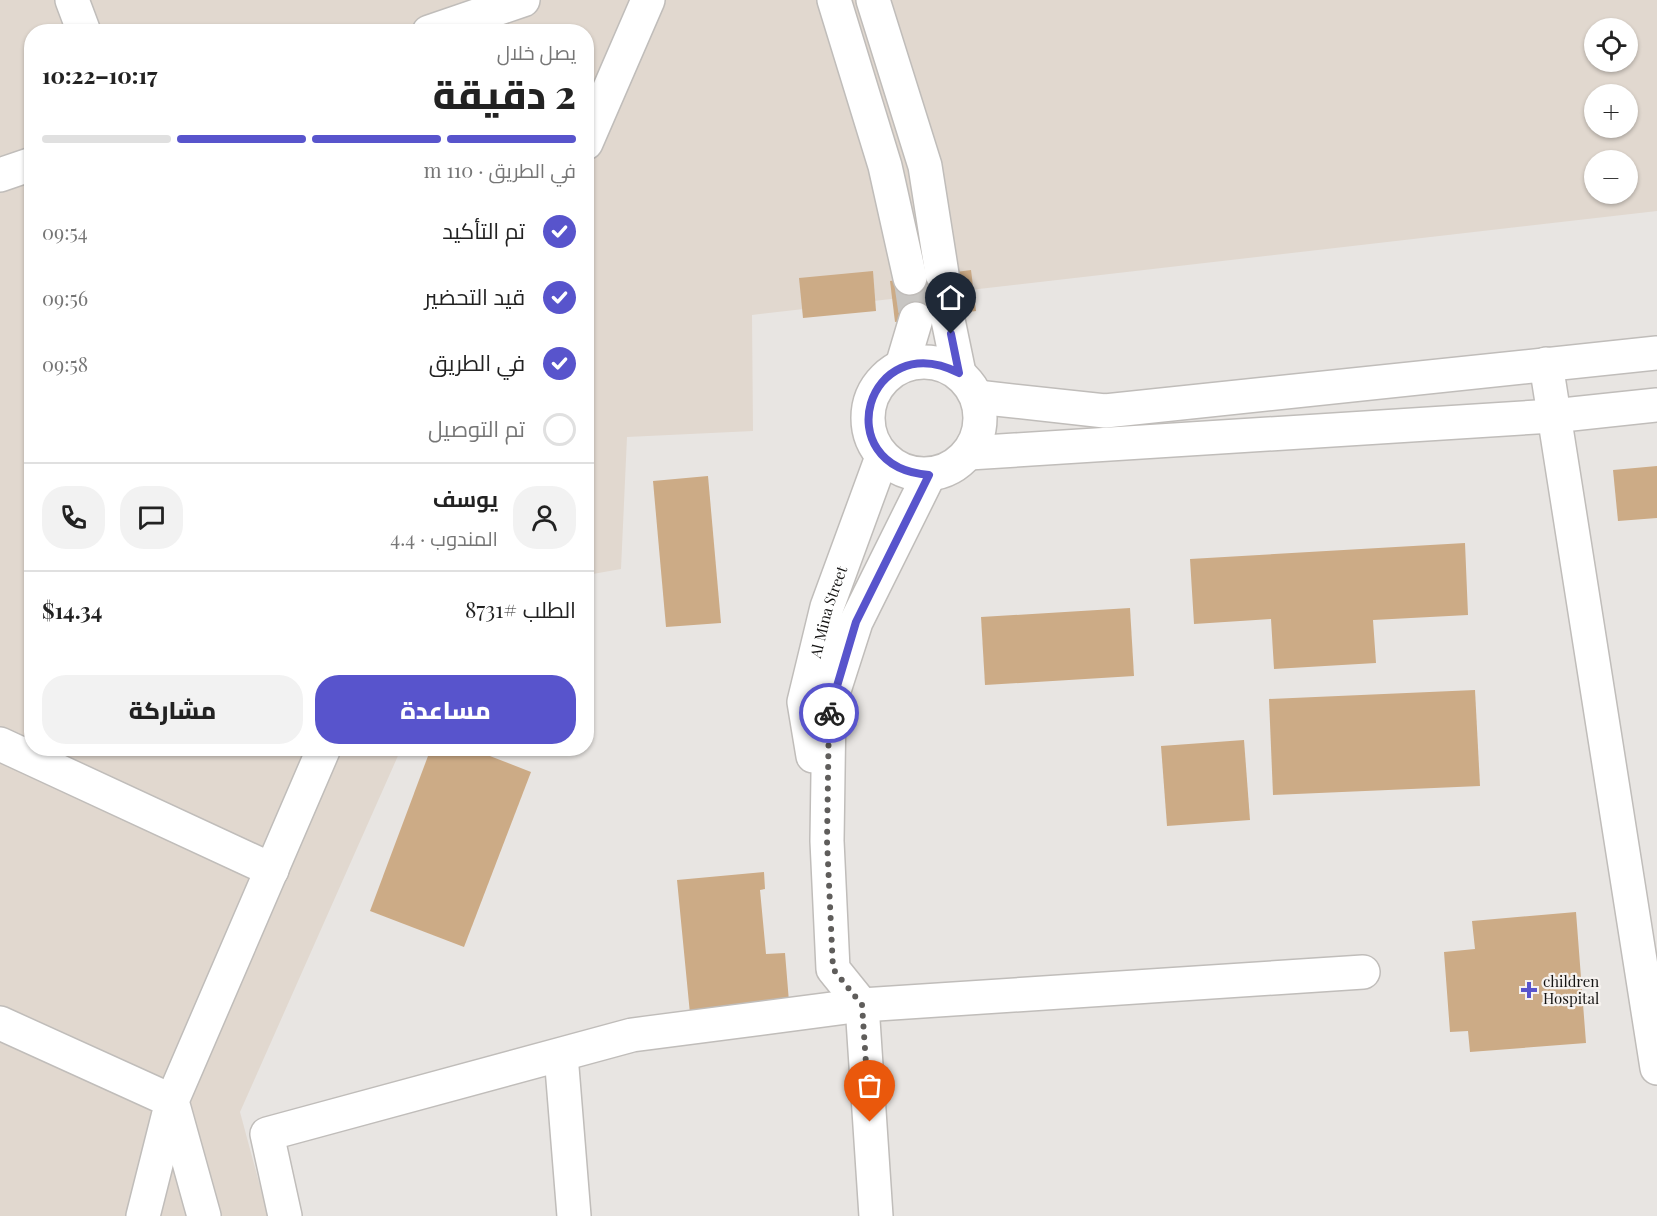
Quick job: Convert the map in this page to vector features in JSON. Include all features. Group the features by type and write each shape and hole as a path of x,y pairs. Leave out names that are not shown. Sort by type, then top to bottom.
{"street":[{"path":"72,0 81,24"},
{"path":"452,24 523,0"},
{"path":"594,124 648,0"},
{"path":"834,0 885,166 910,278"},
{"path":"873,0 925,166 942,274"},
{"path":"0,175 24,167"},
{"path":"902,366 931,317 968,385 981,416 978,436 969,453 955,466 929,475 909,474 882,457 872,441 867,417 871,398 881,381 902,366 921,362 941,364 968,385 1105,411 1657,353"},
{"path":"1546,364 1553,416 1646,928 1657,1068"},
{"path":"969,453 1553,416 1657,405"},
{"name":"Al Mina Street","path":"827,841 804,702 827,608 882,457"},
{"name":"Al Mina Street","path":"862,1005 833,969 827,841 829,706 856,622 929,475"},
{"path":"0,744 24,755"},
{"path":"26,756 272,870"},
{"path":"143,1216 172,1101 321,756"},
{"path":"285,1216 267,1134 632,1035 862,1005 1362,972"},
{"path":"862,1005 876,1216"},
{"path":"0,1023 172,1101"},
{"path":"561,1055 574,1216"},
{"path":"172,1101 204,1216"}],"shaded area":[{"path":"0,0 1657,0 1657,211 752,315 753,431 627,437 621,569 594,574 594,24 24,24 24,756 398,756 240,1112 268,1216 0,1216"}],"building":[{"path":"971,270 976,311 895,322 890,281"},
{"path":"873,271 876,311 803,318 799,278"},
{"path":"1657,466 1657,518 1618,521 1613,470"},
{"path":"708,476 721,623 666,627 653,481"},
{"path":"1465,543 1468,615 1373,620 1376,663 1274,669 1271,619 1194,624 1190,559"},
{"path":"1130,608 1134,676 985,685 981,617"},
{"path":"1475,690 1480,786 1273,795 1269,699"},
{"path":"1244,740 1250,820 1167,826 1161,746"},
{"path":"428,756 490,756 531,772 464,947 370,911"},
{"path":"764,872 765,889 760,890 766,954 785,953 790,1014 691,1024 677,880"},
{"path":"1576,912 1586,1043 1470,1052 1468,1031 1450,1032 1444,952 1475,949 1472,921"}],"tunnel":[{"path":"942,274 947,315"},
{"path":"910,278 916,319"}],"way so far":[{"path":"829,713 827,841 833,969 862,1005 870,1122"}],"place":[{"name":"children Hospital","path":"1529,990"}],"route":[{"path":"829,713 829,706 856,622 929,475 909,474 882,457 872,441 867,417 871,398 881,381 902,366 921,362 941,364 959,373 951,334"}]}
